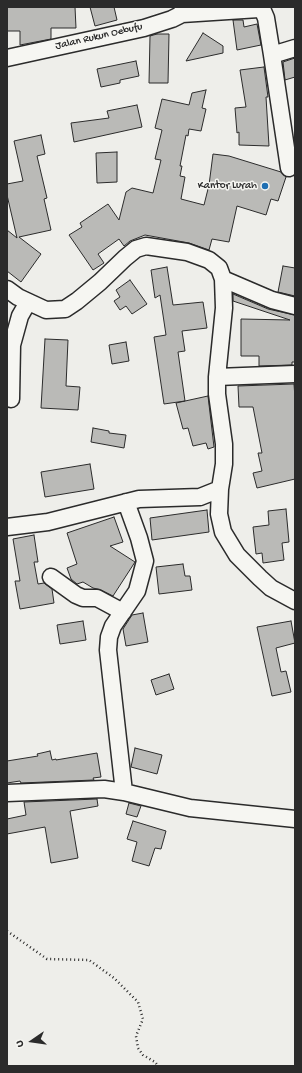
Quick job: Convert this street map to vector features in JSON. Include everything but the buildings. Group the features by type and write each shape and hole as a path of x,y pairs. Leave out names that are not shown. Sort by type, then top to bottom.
{"street":[{"name":"Jalan Rukun Oebufu","path":"7,58 144,28 172,19 183,11 259,9 263,11 266,18 272,55"},
{"path":"289,168 272,55 295,48"},
{"path":"7,289 18,297 46,310 65,309 100,282 136,249 146,246 187,252 209,260 218,268 223,279 224,308 217,377 217,394 224,444 224,464 220,489 219,514 223,532 237,555 271,588 295,601"},
{"path":"223,279 272,300 295,306"},
{"path":"11,399 12,345 20,316 28,302"},
{"path":"217,377 295,374"},
{"path":"7,527 48,522 139,499 200,497 220,489"},
{"path":"124,792 108,650 109,637 113,626 137,592 145,561 139,538 126,502"},
{"path":"51,577 76,595 83,598 97,598 123,612"},
{"path":"7,793 104,789 124,792 190,808 295,818"}],"path":[{"path":"7,931 47,959 90,960 114,978 138,1002 142,1019 136,1036 138,1048 143,1055 155,1062 158,1066"}],"place":[{"name":"Kantor Lurah","path":"265,186"}]}
